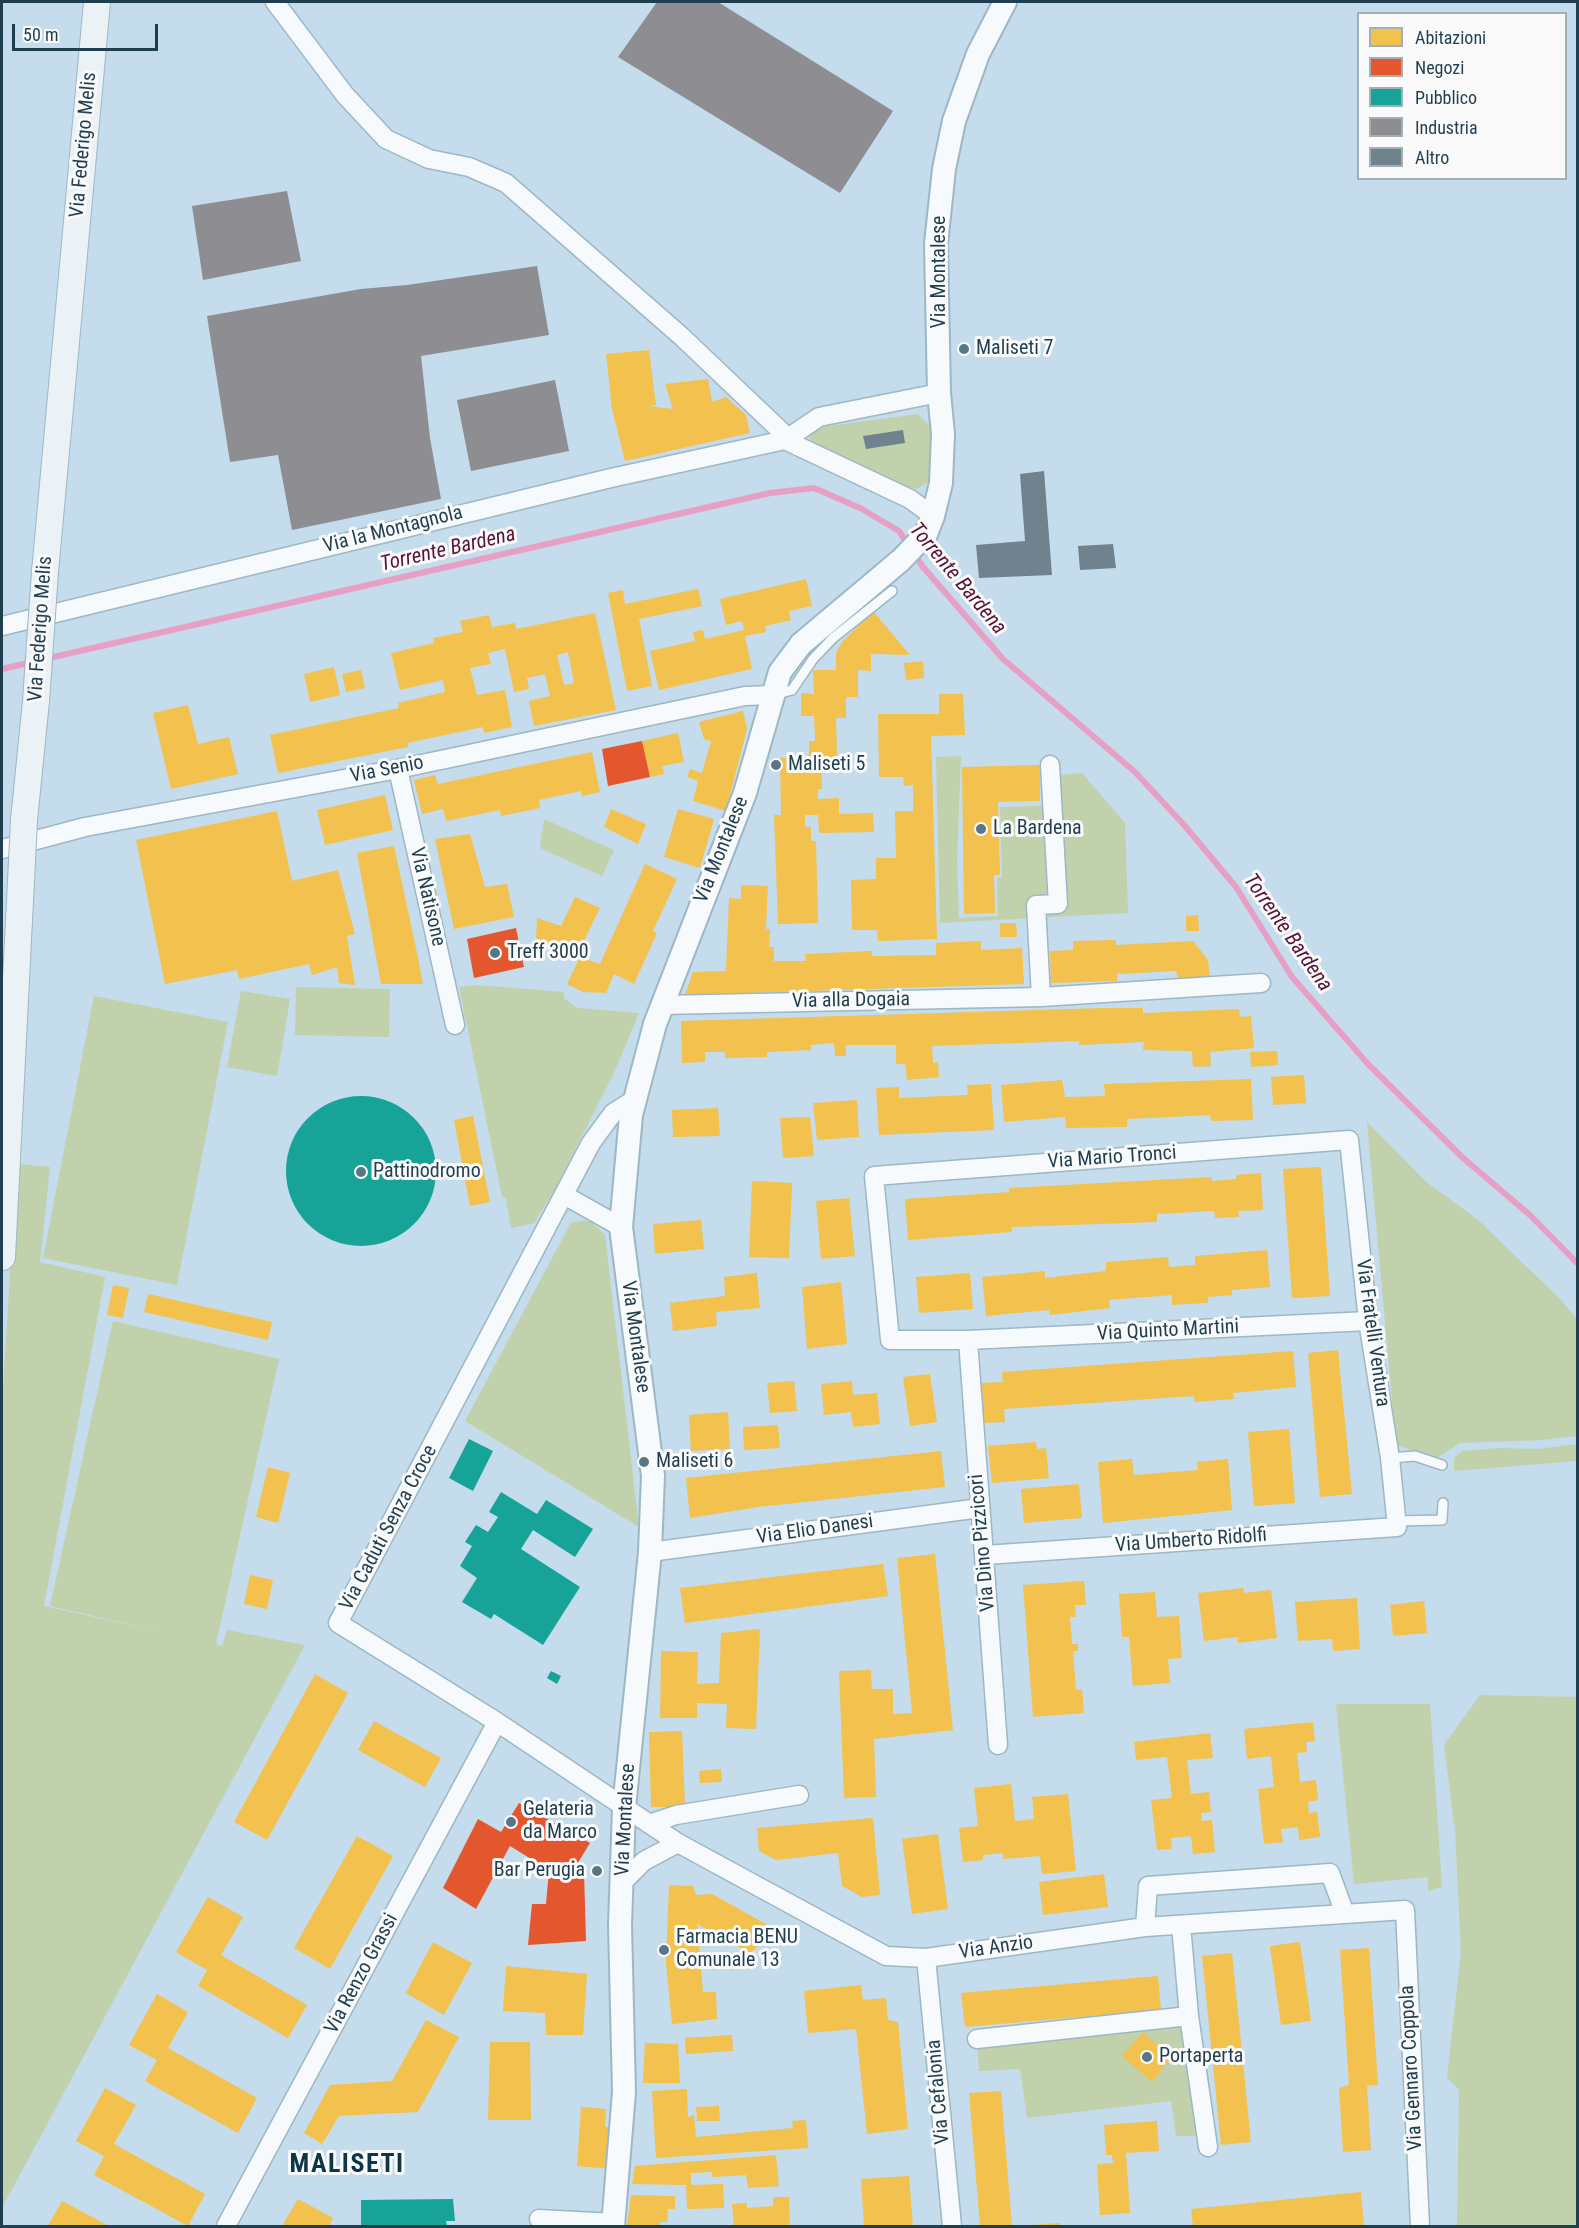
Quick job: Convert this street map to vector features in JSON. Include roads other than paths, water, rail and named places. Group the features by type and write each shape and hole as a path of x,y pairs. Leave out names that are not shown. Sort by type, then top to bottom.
{"main road":[{"name":"Via Federigo Melis","path":"2,1257 11,855 24,820 36,701 45,572 97,2"}],"street":[{"path":"275,2 345,95 386,139 429,159 469,167 506,183 681,336 782,432 785,440 910,499 929,525"},
{"name":"Via Montalese","path":"614,2225 624,2092 620,1925 624,1808 650,1552 653,1476 621,1227 625,1166 635,1099 662,1005 745,793 780,672 801,644 901,560 929,525 941,483 944,434 939,393 936,244 944,169 954,121 978,54 1005,2"},
{"path":"785,440 819,417 939,393"},
{"name":"Via la Montagnola","path":"2,626 600,481 785,440"},
{"name":"Via Senio","path":"11,855 85,827 398,769 745,696 772,695"},
{"path":"1041,997 1036,905 1058,904 1050,765"},
{"name":"Via Natisone","path":"398,769 454,1025"},
{"name":"Via alla Dogaia","path":"662,1005 1041,997 1261,983"},
{"name":"Via Caduti Senza Croce","path":"624,1808 497,1722 338,1623 591,1143 606,1120 620,1107 635,1099"},
{"name":"Via Mario Tronci","path":"874,1176 1349,1140"},
{"name":"Via Fratelli Ventura","path":"1349,1140 1368,1321 1390,1458 1397,1524"},
{"name":"Via Quinto Martini","path":"874,1176 890,1340 968,1340 1368,1321"},
{"path":"564,1196 621,1227"},
{"name":"Via Dino Pizzicori","path":"968,1340 998,1745"},
{"name":"Via Elio Danesi","path":"650,1552 980,1508"},
{"name":"Via Umberto Ridolfi","path":"985,1555 1397,1524"},
{"name":"Via Renzo Grassi","path":"226,2226 497,1722"},
{"path":"649,1824 676,1815 799,1795"},
{"name":"Via Anzio","path":"624,1808 678,1843 870,1949 903,1959 926,1958 1145,1927 1405,1910"},
{"path":"622,1883 644,1861 678,1843"},
{"path":"1145,1927 1148,1886 1330,1873 1346,1914"},
{"name":"Via Gennaro Coppola","path":"1405,1910 1420,2226"},
{"path":"1181,1925 1189,2016 1208,2147"},
{"name":"Via Cefalonia","path":"926,1958 952,2226"},
{"path":"977,2038 1189,2016"},
{"path":"539,2219 614,2225"}],"lane":[{"path":"772,695 792,690 813,659 834,638 892,591"},
{"path":"1390,1458 1415,1456 1442,1465"},
{"path":"1397,1524 1442,1520 1443,1503"}],"waterway":[{"name":"Torrente Bardena","path":"45,659 770,493 814,488 860,508 899,531 923,567 1003,659 1135,772 1185,826 1236,887 1292,977 1368,1064 1462,1157 1531,1216 1578,1264"},
{"name":"Torrente Bardena","path":"2,669 32,662"}],"place":[{"name":"Maliseti 7","path":"964,349"},
{"name":"Maliseti 5","path":"776,765"},
{"name":"La Bardena","path":"981,829"},
{"name":"Treff 3000","path":"495,953"},
{"name":"Pattinodromo","path":"361,1172"},
{"name":"Maliseti 6","path":"644,1462"},
{"name":"Gelateria da Marco","path":"511,1822"},
{"name":"Bar Perugia","path":"597,1871"},
{"name":"Farmacia BENU Comunale 13","path":"664,1950"},
{"name":"Portaperta","path":"1147,2057"}],"district":[{"name":"MALISETI","path":"347,2165"}]}
